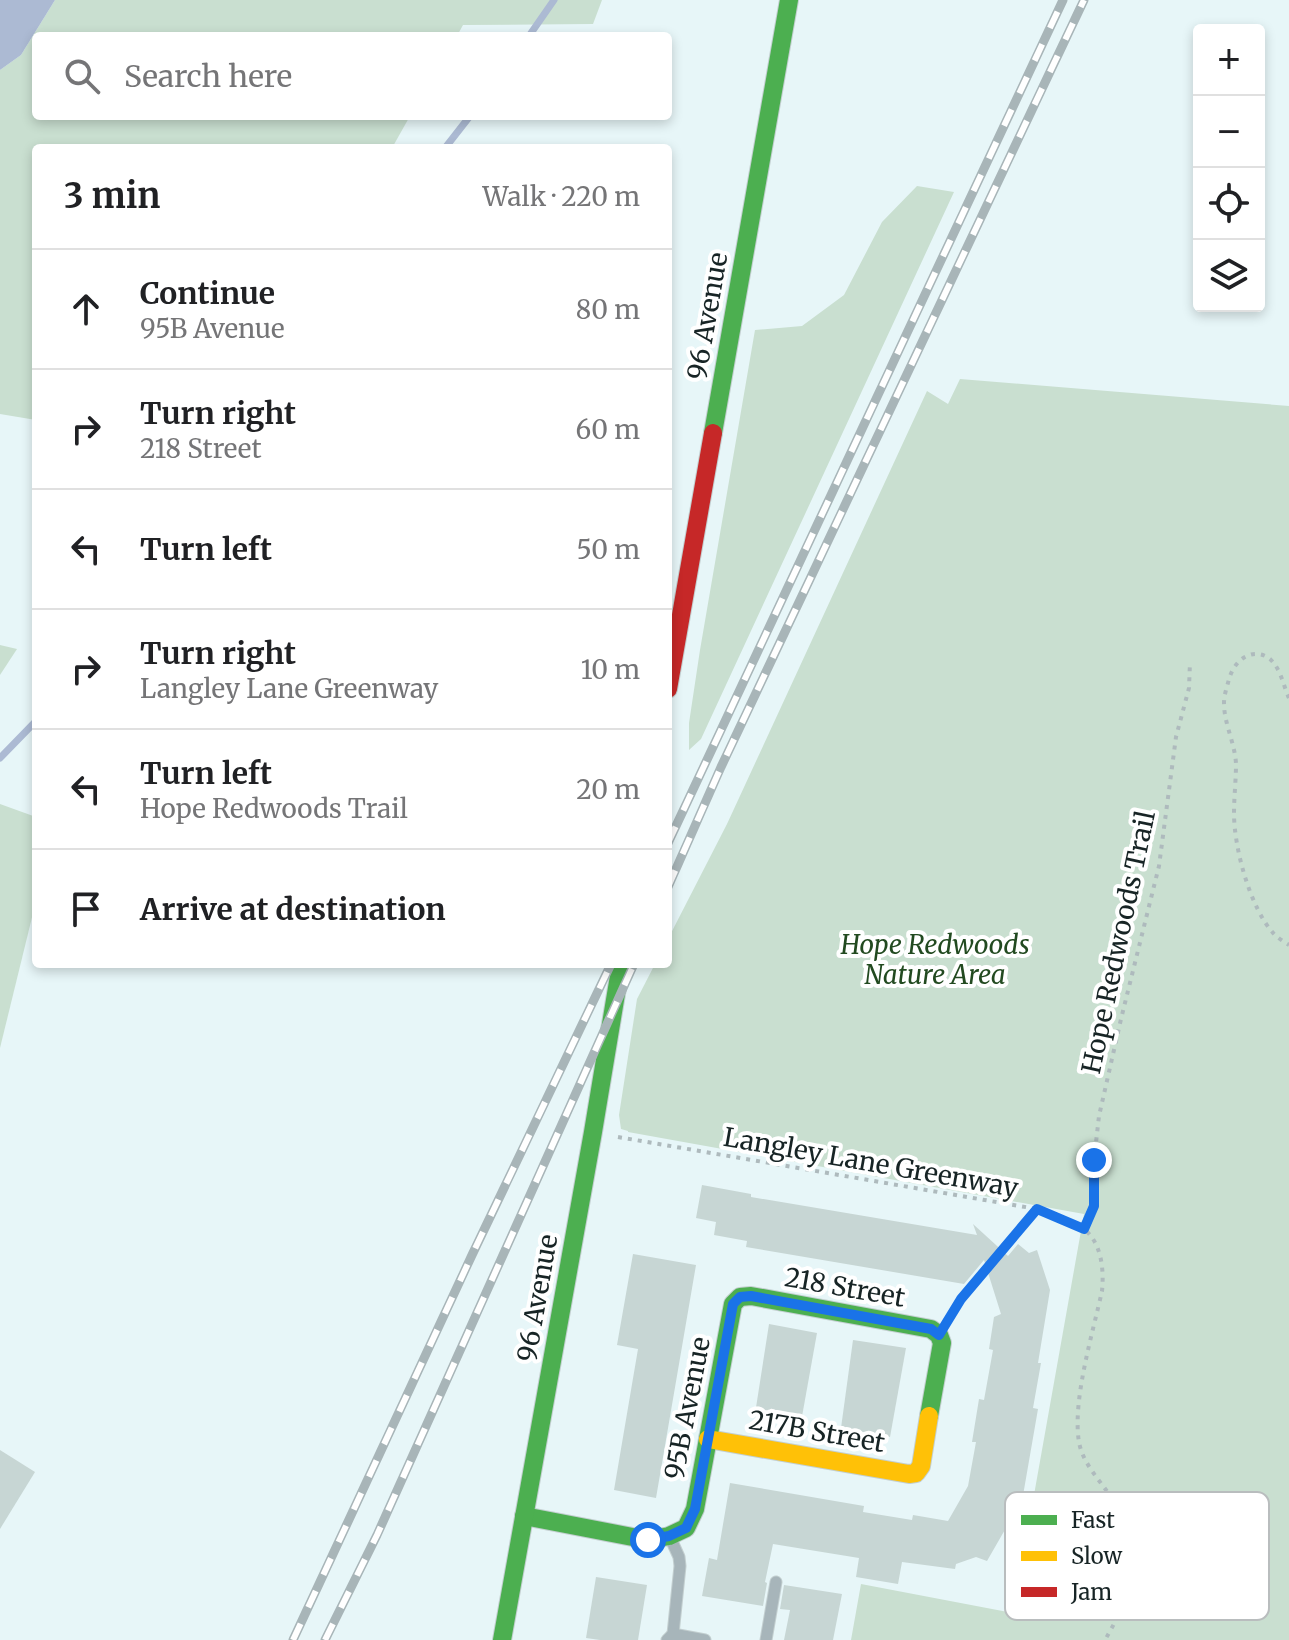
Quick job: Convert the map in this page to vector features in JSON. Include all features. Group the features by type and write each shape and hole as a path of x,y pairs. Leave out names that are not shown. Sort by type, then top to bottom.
{"main road":[{"name":"96 Avenue","path":"672,666 789,0"},
{"name":"96 Avenue","path":"502,1640 620,968"},
{"name":"218 Street","path":"740,1297 751,1296 931,1329 939,1335"},
{"name":"95B Avenue","path":"677,1532 695,1509 733,1304 740,1297"},
{"name":"217B Street","path":"708,1439 916,1473 921,1466 942,1343 939,1335"},
{"path":"524,1516 648,1540 677,1532"}],"lane":[{"path":"677,1532 680,1566 670,1637 705,1640"},
{"path":"766,1640 776,1582"}],"path":[{"path":"1289,698 1272,661 1263,654 1255,654 1238,662 1231,672 1224,704 1235,750 1234,813 1236,842 1243,870 1264,919 1275,935 1289,945"},
{"name":"Hope Redwoods Trail","path":"1084,1229 1094,1206 1094,1160 1099,1116 1159,866 1176,737 1189,688 1190,662"},
{"name":"Langley Lane Greenway","path":"593,1132 1037,1209 1084,1229"},
{"path":"939,1335 961,1299 1037,1209"},
{"path":"1084,1229 1100,1256 1103,1274 1080,1398 1078,1438 1090,1468 1106,1492"},
{"path":"1105,1640 1115,1620"}],"green space":[{"path":"55,0 602,0 593,24 463,25 459,32 35,32"},
{"path":"32,37 32,120 408,120 394,144 32,144 32,419 0,414 0,70 21,55"},
{"path":"917,186 954,192 701,739 689,750 689,723 700,650 755,330 802,326 844,295 882,222"},
{"name":"Hope Redwoods Nature Area","path":"960,379 1289,406 1289,1640 851,1640 861,1584 1005,1611 1005,1620 1269,1620 1269,1492 1035,1492 1084,1214 621,1129 619,1115 637,999 653,968 672,968 672,931 727,824 927,391 948,404"},
{"path":"0,645 17,649 0,675"},
{"path":"0,804 32,816 32,917 0,1048"}],"water":[{"path":"0,0 55,0 35,32 32,32 21,55 0,70"}],"building":[{"path":"702,1185 751,1194 751,1197 977,1235 973,1224 1008,1256 1018,1244 1029,1253 1037,1250 1050,1290 1033,1408 1038,1409 1024,1492 1005,1492 1005,1530 987,1561 976,1557 956,1564 955,1569 902,1562 898,1584 856,1577 859,1558 773,1544 763,1606 702,1596 709,1558 717,1560 730,1483 864,1506 863,1512 912,1520 913,1515 948,1521 968,1486 976,1442 972,1442 979,1399 984,1400 993,1350 989,1349 994,1317 1001,1314 984,1260 964,1284 746,1247 747,1241 714,1235 716,1222 696,1218"},
{"path":"633,1254 696,1265 656,1498 614,1490 638,1349 617,1345"},
{"path":"769,1324 817,1333 801,1422 755,1414"},
{"path":"853,1340 906,1348 890,1437 841,1428"},
{"path":"0,1450 35,1472 0,1529"},
{"path":"596,1577 647,1585 638,1640 586,1638"},
{"path":"784,1585 842,1594 833,1640 784,1640 790,1610 780,1609"}],"waterway":[{"path":"532,32 554,0"},
{"path":"448,144 467,120"},
{"path":"0,758 32,725"}],"railway":[{"path":"672,834 1063,0"},
{"path":"672,878 721,767 1084,0"},
{"path":"293,1640 609,968"},
{"path":"325,1640 377,1535 632,968"}],"traffic: fast":[{"path":"713,433 789,0"},
{"path":"502,1640 620,968"},
{"path":"524,1516 648,1540 669,1536 686,1528 695,1509 733,1304 740,1297 751,1296 931,1329 939,1335 942,1343 929,1416"}],"traffic: slow":[{"path":"708,1439 909,1474 916,1473 921,1466 929,1416"}],"traffic: jam":[{"path":"672,666 713,433"}],"route":[{"path":"648,1540 669,1536 686,1528 695,1509 733,1304 740,1297 751,1296 931,1329 939,1335 961,1299 1037,1209 1084,1229 1094,1206 1094,1160"}]}
